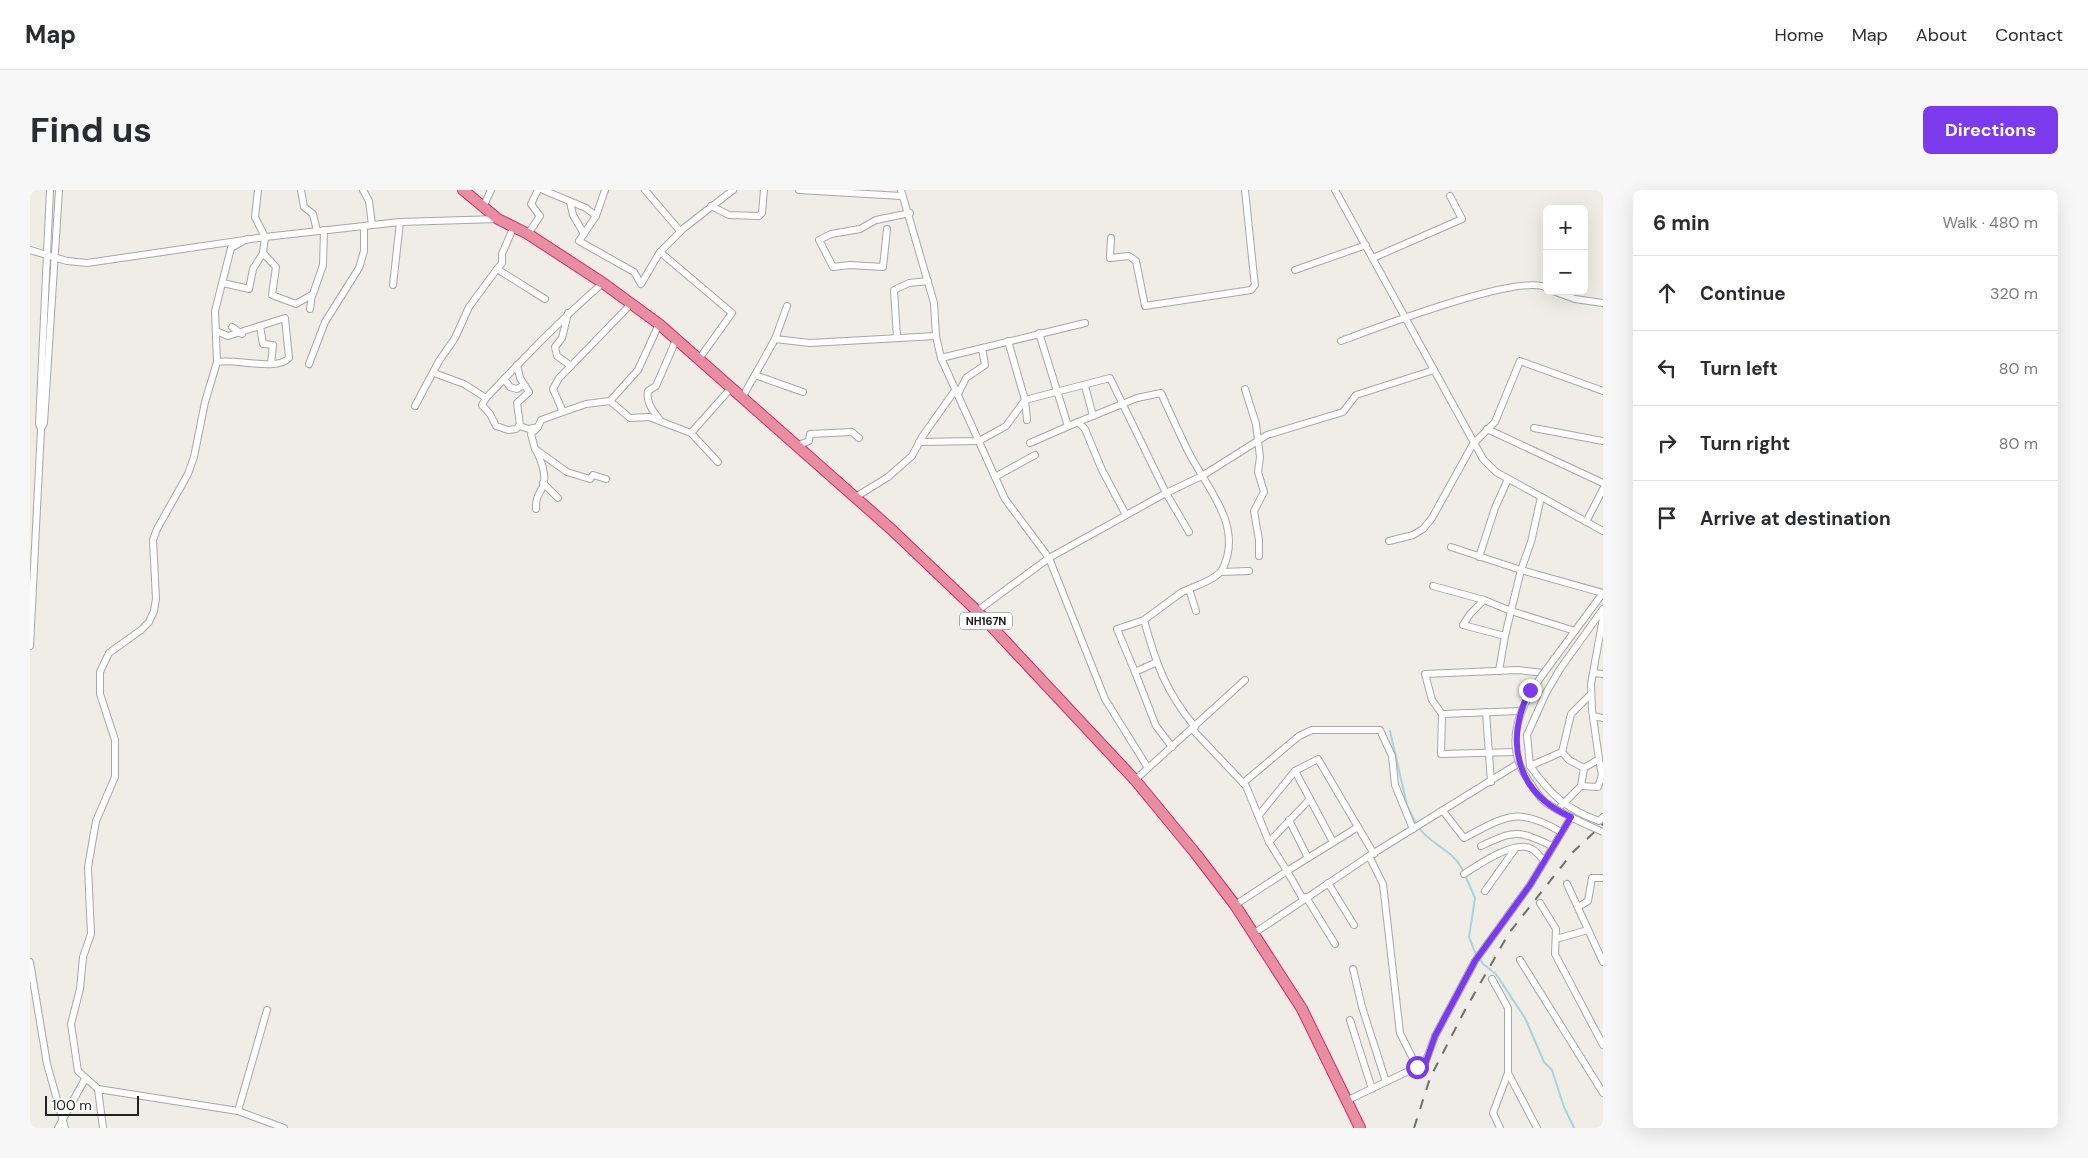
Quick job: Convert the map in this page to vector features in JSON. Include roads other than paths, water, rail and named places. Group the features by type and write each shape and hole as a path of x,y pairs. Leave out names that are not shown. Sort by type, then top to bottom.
{"highway":[{"name":"NH167N","path":"463,190 498,219 528,234 603,283 659,324 917,553 977,611 1135,780 1235,905 1302,1009 1360,1128"}],"street":[{"path":"30,646 50,190"},
{"path":"41,429 44,424 59,190"},
{"path":"223,283 249,289 253,269 263,253 264,237 255,217 258,190"},
{"path":"301,190 304,208 313,214 321,230 323,265 312,294 310,309"},
{"path":"364,190 369,200 372,225"},
{"path":"482,207 490,190"},
{"path":"528,234 540,216 531,204 538,190"},
{"path":"543,190 586,208 596,216"},
{"path":"605,190 596,216 579,240 634,272 641,284 660,252 680,232 733,190"},
{"path":"645,190 680,232"},
{"path":"711,206 729,215 759,216 762,213 764,190"},
{"path":"799,190 901,193 910,213 934,303 936,336 940,358 957,391 1005,499 1050,558 1105,699 1148,768"},
{"path":"1111,238 1110,258 1129,256 1136,261 1145,306 1251,290 1255,285 1245,190"},
{"path":"1335,190 1406,317 1473,444 1483,459 1496,472 1603,531"},
{"path":"1372,258 1462,219 1450,196"},
{"path":"570,202 573,215 584,234"},
{"path":"887,229 883,267 850,265 832,267 820,240 831,234 860,229 876,220 910,213"},
{"path":"30,250 55,258 87,263 321,230 400,222 498,219"},
{"path":"393,285 400,222"},
{"path":"309,364 325,322 359,268 364,251 364,226"},
{"path":"415,406 455,338 469,307 502,263 502,254 514,226"},
{"path":"247,239 231,248 215,311 217,362 188,474 157,529 153,540 156,600 154,611 149,622 141,630 109,653 100,672 100,694 115,740 114,777 94,830 88,867 91,934 83,957 80,989 71,1024 78,1071 98,1089 238,1111 284,1128"},
{"path":"1295,270 1366,245"},
{"path":"660,252 732,312 699,359"},
{"path":"263,253 276,267 272,295 296,304 312,294"},
{"path":"497,269 545,300"},
{"path":"897,338 894,290 909,283 928,281"},
{"path":"519,426 516,429 508,430 496,426 490,414 482,405 486,398 568,313 603,283"},
{"path":"1342,341 1406,317 1476,296 1520,286 1543,285"},
{"path":"1564,295 1575,299 1603,303"},
{"path":"563,412 553,389 571,366 632,303"},
{"path":"742,398 776,339 787,306"},
{"path":"568,313 562,338 555,347 557,356 571,366"},
{"path":"216,332 228,336 242,334 285,318 289,358 286,362 271,364 225,360 217,362"},
{"path":"940,358 1085,323"},
{"path":"536,509 536,495 543,483 542,464 531,434 538,427 541,420 586,404 610,401 638,370 659,324"},
{"path":"260,326 263,344 273,345 271,364"},
{"path":"232,327 242,334"},
{"path":"1039,333 1068,426"},
{"path":"776,339 810,343 936,336"},
{"path":"660,420 651,409 647,397 648,391 656,386 676,340"},
{"path":"1008,341 1025,400 1027,420"},
{"path":"854,498 888,478 912,456 919,442 966,378 985,366 982,348"},
{"path":"1389,541 1414,536 1423,530 1432,518 1473,444 1495,422 1520,361 1603,391"},
{"path":"517,366 524,385 529,392 517,403 519,426"},
{"path":"977,611 1050,558 1166,493 1202,476 1267,435 1343,412 1356,395 1434,370"},
{"path":"434,373 464,384 486,398"},
{"path":"755,375 802,392"},
{"path":"919,442 978,441 1006,426 1025,400 1110,378 1166,493 1189,532"},
{"path":"504,379 510,387 517,389 524,385"},
{"path":"1085,386 1093,416"},
{"path":"691,433 731,388"},
{"path":"1244,389 1256,424 1260,457 1258,472 1264,492 1254,512 1258,529 1259,556"},
{"path":"1030,444 1068,426 1123,404 1161,393 1202,476 1217,499 1228,527 1225,566 1221,572"},
{"path":"610,401 630,418 649,417 691,433 718,462"},
{"path":"1078,422 1085,429 1102,470 1126,515"},
{"path":"519,426 529,429 538,427"},
{"path":"1534,428 1603,441"},
{"path":"1487,430 1603,483"},
{"path":"796,446 808,442 810,434 852,432 859,438"},
{"path":"535,449 567,472 590,479 593,475 606,479"},
{"path":"995,477 1035,455"},
{"path":"1479,557 1495,508 1508,479"},
{"path":"543,483 558,498"},
{"path":"1586,522 1603,489"},
{"path":"1499,671 1510,611 1531,542 1541,497"},
{"path":"1451,547 1521,570 1603,593 1530,690 1521,711 1516,732 1516,752 1522,773 1543,800 1571,817 1603,832"},
{"path":"1172,747 1156,726 1117,629 1144,620 1182,592 1221,572 1249,571"},
{"path":"1432,586 1484,600 1510,611 1575,631"},
{"path":"1189,589 1196,611"},
{"path":"1484,600 1470,614 1463,625 1505,636"},
{"path":"1603,609 1560,669 1546,693 1527,735 1530,766 1546,788 1563,804 1577,813 1599,821 1603,817"},
{"path":"1581,786 1598,787 1602,775 1591,694 1603,618"},
{"path":"1144,620 1157,662 1176,704 1194,728 1243,783 1259,815 1269,842 1335,944"},
{"path":"1135,672 1157,662"},
{"path":"1516,752 1441,754 1442,714 1432,700 1425,674 1499,671 1544,673"},
{"path":"1594,673 1603,674"},
{"path":"1135,780 1245,680"},
{"path":"1562,752 1571,714 1591,694"},
{"path":"1442,714 1521,711"},
{"path":"1486,712 1491,782"},
{"path":"1593,716 1603,718"},
{"path":"1243,783 1271,757 1299,736 1312,730 1380,730 1392,756 1395,785 1413,829"},
{"path":"1530,766 1562,752"},
{"path":"1562,752 1569,760 1584,768"},
{"path":"1259,815 1295,771 1320,759 1358,827 1372,855 1383,884 1400,1033 1417,1067 1423,1070 1435,1036 1475,961 1530,885 1571,817"},
{"path":"1558,810 1581,786 1584,768 1599,759"},
{"path":"1253,934 1328,883 1519,763"},
{"path":"1295,771 1333,842"},
{"path":"1269,842 1310,799"},
{"path":"1443,810 1464,838 1502,818 1513,816 1539,819 1561,832"},
{"path":"1289,820 1308,858"},
{"path":"1235,905 1358,827"},
{"path":"1481,846 1515,833 1530,835 1552,846"},
{"path":"1464,874 1501,852 1515,849 1532,849 1544,860"},
{"path":"1485,891 1515,849"},
{"path":"1578,907 1588,901 1592,878 1603,878"},
{"path":"1328,883 1354,925"},
{"path":"1567,884 1603,962"},
{"path":"1540,903 1556,929 1555,954 1603,1045"},
{"path":"1556,938 1588,930"},
{"path":"1520,960 1602,1090"},
{"path":"30,962 47,1064 65,1128"},
{"path":"1353,969 1362,1007 1386,1082"},
{"path":"1492,979 1508,1008 1508,1073 1493,1113 1500,1128"},
{"path":"238,1111 268,1010"},
{"path":"1350,1020 1372,1089"},
{"path":"1348,1100 1417,1067"},
{"path":"1508,1073 1537,1128"},
{"path":"58,1128 85,1079"},
{"path":"98,1089 103,1128"}],"waterway":[{"path":"1390,731 1407,805 1416,824"},
{"path":"1419,828 1454,858 1463,871"},
{"path":"1465,875 1475,898 1469,937 1474,950 1483,964 1496,974 1525,1018 1544,1062 1552,1070 1564,1107 1574,1128"}],"railway":[{"path":"1414,1128 1430,1078 1465,1010 1509,933 1573,852 1603,824"}]}
